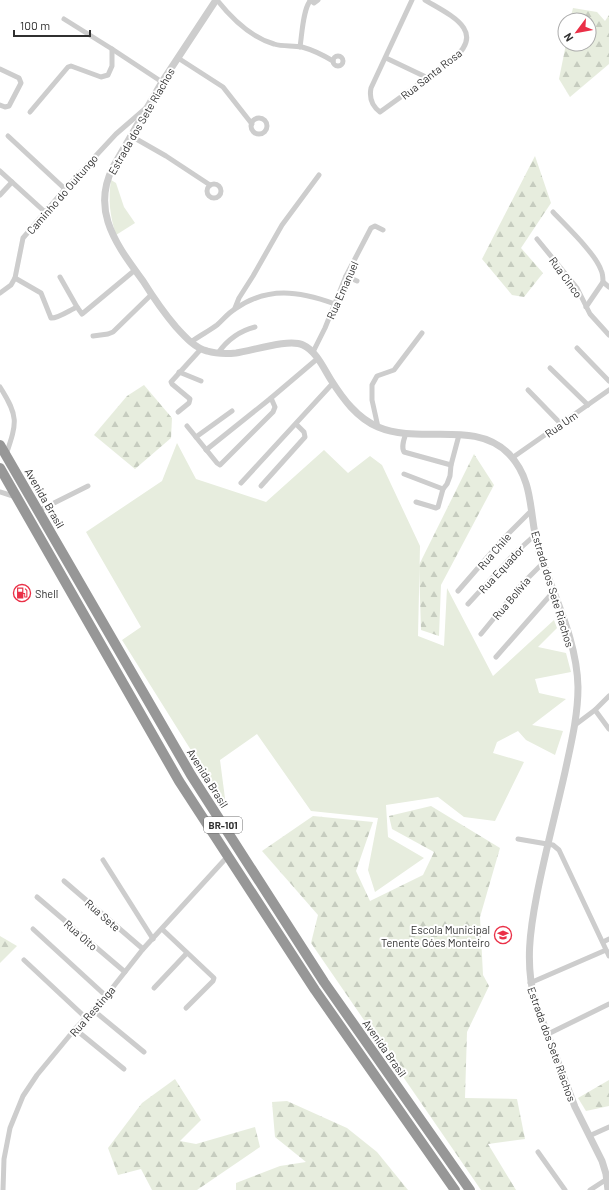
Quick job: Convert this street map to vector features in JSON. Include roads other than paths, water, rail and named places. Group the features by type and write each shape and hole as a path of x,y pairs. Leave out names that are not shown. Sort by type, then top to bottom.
{"highway":[{"name":"Avenida Brasil","path":"0,444 190,775 324,982 470,1190"},
{"name":"BR-101","path":"0,468 179,781 315,990 455,1190"}],"street":[{"path":"216,0 248,32 263,40 276,45 300,47 333,60"},
{"name":"Estrada dos Sete Riachos","path":"216,0 162,82 108,177 104,200 108,222 118,244 176,327 191,342 201,349 218,353 233,354 291,342 301,344 313,352 353,410 365,420 390,431 476,436 486,439 501,447 512,458 522,473 527,483 535,535 543,563 561,609 575,659 578,689 575,725 549,844 544,860 532,922 528,961 530,983 535,1001 572,1101 602,1161 608,1184"},
{"path":"300,47 307,5 310,0 314,3 318,0"},
{"path":"412,0 386,58 428,78"},
{"name":"Rua Santa Rosa","path":"386,58 370,93 373,105 380,112 461,53 467,40 467,34 463,26 457,20 425,0"},
{"path":"64,19 162,82"},
{"path":"30,112 68,66 101,77 108,75 112,66 112,49"},
{"path":"178,58 223,87 252,124"},
{"path":"0,69 19,78 21,84 11,104 6,107 0,105"},
{"name":"Caminho do Ouitungo","path":"0,293 11,285 14,278 23,238 65,189 116,134 147,107"},
{"path":"8,136 65,189"},
{"path":"131,136 210,185"},
{"path":"0,171 45,212"},
{"path":"235,308 239,298 254,276 282,226 319,174"},
{"path":"0,196 12,182"},
{"path":"553,212 598,263 602,271 603,282 586,307"},
{"name":"Rua Emanuel","path":"313,352 321,337 346,276 371,228 375,226 383,230"},
{"name":"Rua Cinco","path":"537,239 577,288 590,314 609,335"},
{"path":"60,276 77,308 81,314 83,314 135,270"},
{"path":"346,276 357,281"},
{"path":"14,278 41,293 50,316 53,319 77,308"},
{"path":"603,282 609,287"},
{"path":"191,342 215,326 235,308 259,296 269,293 284,292 319,298 334,304"},
{"path":"93,336 113,332 152,294"},
{"path":"218,353 233,336 246,329 255,327"},
{"path":"378,427 372,400 372,385 378,376 394,370 422,333"},
{"path":"577,348 609,381"},
{"path":"178,412 189,403 190,399 172,384 171,381 201,349"},
{"path":"206,450 271,398 317,358"},
{"path":"550,368 588,405"},
{"path":"179,372 201,381"},
{"path":"242,483 333,383"},
{"path":"0,387 15,415 14,430 6,455"},
{"path":"528,390 561,424"},
{"name":"Rua Um","path":"512,458 609,390"},
{"path":"187,426 220,465 273,412 275,407 271,398"},
{"path":"196,437 232,411"},
{"path":"261,486 305,436 304,432 296,424"},
{"path":"406,433 402,449 404,452 451,465"},
{"path":"416,502 436,508 438,507 443,489 450,476 458,435"},
{"path":"404,474 443,489"},
{"path":"38,511 88,486"},
{"path":"0,492 16,497"},
{"name":"Rua Chile","path":"458,592 504,538 531,511"},
{"name":"Rua Equador","path":"468,604 514,554 535,535"},
{"name":"Rua Bolívia","path":"481,634 522,584 543,563"},
{"path":"496,657 554,591"},
{"path":"575,725 595,710 609,696"},
{"path":"595,710 609,729"},
{"path":"518,839 549,844 555,846 561,853 609,956"},
{"name":"Rua Restinga","path":"3,1190 4,1159 10,1128 24,1096 37,1075 85,1017 106,996 143,949 228,856"},
{"path":"103,860 153,939"},
{"name":"Rua Sete","path":"64,881 143,949"},
{"name":"Rua Oito","path":"36,897 125,972"},
{"path":"33,929 106,996"},
{"path":"162,929 212,975 214,979 186,1008"},
{"path":"603,942 609,940"},
{"path":"530,983 606,950"},
{"path":"154,988 187,953"},
{"path":"24,960 85,1017"},
{"path":"548,1034 609,1004"},
{"path":"93,1010 144,1052"},
{"path":"75,1029 124,1069"},
{"path":"589,1136 609,1127"},
{"path":"538,1152 565,1190"},
{"path":"590,1190 608,1184"}],"place":[{"name":"Shell","path":"22,593"},
{"name":"Escola Municipal Tenente Góes Monteiro","path":"503,935"}]}
